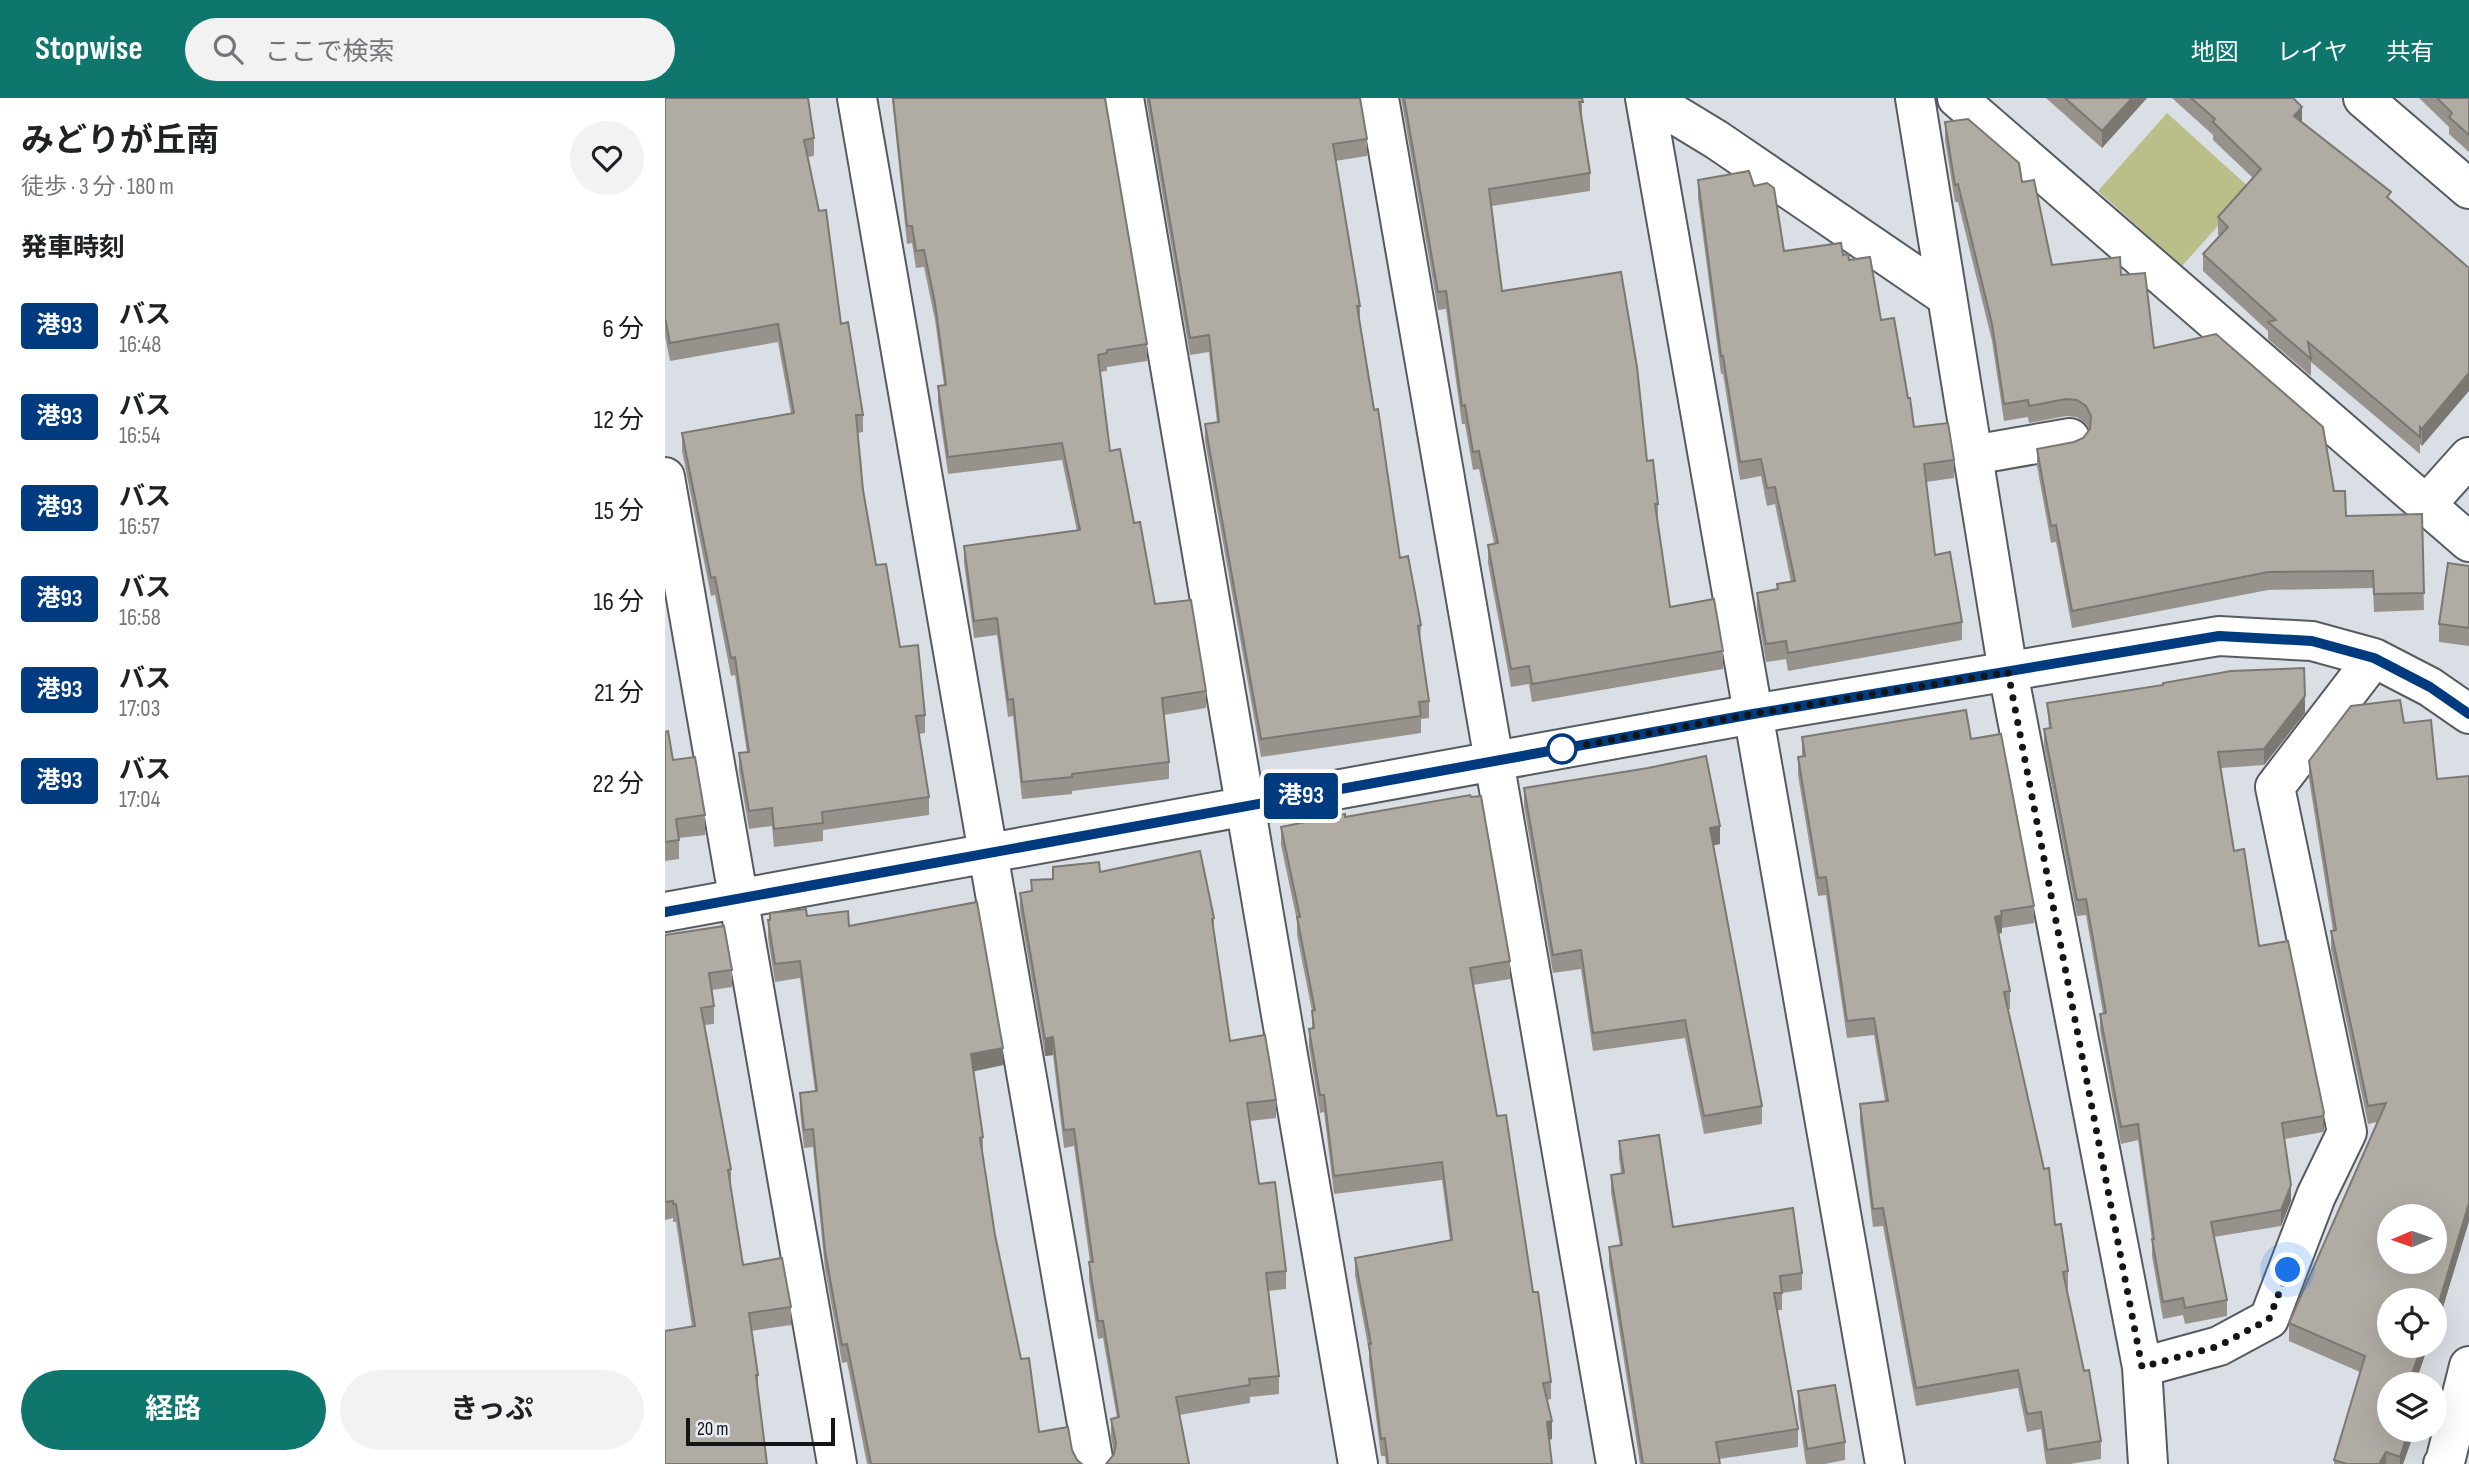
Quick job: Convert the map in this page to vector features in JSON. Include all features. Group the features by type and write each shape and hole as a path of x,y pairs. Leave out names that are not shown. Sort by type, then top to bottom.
{"street":[{"path":"857,98 1094,1464"},
{"path":"1124,98 1358,1464"},
{"path":"1379,98 1616,1464"},
{"path":"1646,98 1717,140 1947,297"},
{"path":"1646,98 1885,1464"},
{"path":"1915,98 2008,672 2142,1367 2148,1464"},
{"path":"1957,98 2469,542"},
{"path":"2363,98 2469,189"},
{"path":"1973,454 2070,438"},
{"path":"2426,505 2469,457"},
{"path":"665,477 837,1464"},
{"path":"665,912 1753,714 2219,636 2312,641 2374,658 2430,687 2469,714"},
{"path":"2142,1367 2219,1346 2269,1319 2316,1196 2347,1132 2275,787 2374,658"},
{"path":"2443,1464 2469,1366"}],"green space":[{"path":"2167,113 2251,189 2182,266 2098,191"}],"building":[{"path":"665,98 808,98 814,138 804,140 819,211 826,210 841,324 848,322 863,415 856,415 863,490 876,565 886,564 900,647 918,645 925,715 916,716 929,797 822,812 823,823 774,829 772,808 749,811 739,753 749,752 735,657 731,658 715,577 711,578 682,433 794,413 778,324 670,343 665,318"},
{"path":"893,98 1105,98 1147,344 1107,350 1107,353 1098,355 1110,451 1120,449 1134,523 1140,522 1155,604 1191,600 1206,691 1162,698 1169,762 1022,782 1013,699 1008,700 997,618 974,621 964,546 1080,530 1062,443 948,457 938,386 946,385 935,303 924,250 916,251 912,226 907,226"},
{"path":"1149,98 1360,98 1367,139 1333,144 1360,306 1357,306 1374,410 1378,409 1400,558 1408,556 1421,625 1418,626 1429,701 1419,702 1421,716 1261,739 1205,424 1219,422 1209,335 1190,338"},
{"path":"1404,98 1582,98 1583,102 1579,102 1590,173 1489,189 1502,291 1621,272 1637,367 1647,461 1653,460 1658,504 1655,504 1670,607 1714,599 1723,651 1532,684 1529,666 1511,669 1488,545 1498,543 1479,451 1473,452 1465,405 1462,406 1446,291 1438,292"},
{"path":"2065,98 2132,98 2102,131"},
{"path":"2191,98 2293,98 2302,107 2294,116 2391,192 2387,197 2469,268 2469,373 2422,429 2420,427 2420,437 2308,342 2311,359 2268,322 2276,320 2203,254 2228,227 2218,217 2261,169 2213,122 2215,119"},
{"path":"2437,98 2469,98 2469,135 2449,117 2452,113"},
{"path":"1968,119 2019,163 2022,182 2034,180 2052,265 2120,257 2121,275 2145,273 2154,348 2216,334 2323,427 2334,491 2345,491 2346,516 2422,514 2424,593 2374,594 2373,571 2268,572 2072,611 2056,525 2051,526 2037,449 2083,438 2090,429 2091,416 2086,406 2077,400 2066,399 2029,406 2028,400 2004,404 1992,324 1958,184 1955,185 1945,122"},
{"path":"1749,171 1754,186 1767,183 1774,188 1784,251 1841,243 1843,255 1848,254 1849,260 1870,257 1881,320 1894,318 1914,427 1948,423 1954,460 1924,464 1935,555 1950,552 1962,622 1788,653 1786,641 1766,644 1757,593 1778,589 1777,584 1795,581 1775,487 1767,488 1761,459 1740,462 1721,356 1698,180"},
{"path":"2448,563 2469,566 2469,628 2439,624"},
{"path":"2304,668 2305,696 2264,749 2218,752 2234,851 2244,849 2259,946 2288,941 2324,1113 2323,1116 2282,1123 2291,1185 2281,1210 2211,1222 2227,1300 2185,1308 2183,1298 2163,1302 2152,1239 2138,1124 2121,1127 2100,1014 2106,1013 2086,899 2077,900 2044,729 2051,728 2047,703 2163,685 2231,671"},
{"path":"2400,700 2404,723 2431,720 2437,779 2469,776 2469,1203 2443,1288 2377,1288 2377,1358 2418,1358 2412,1372 2377,1372 2377,1442 2405,1442 2400,1457 2386,1452 2379,1464 2347,1464 2334,1460 2365,1356 2289,1323 2386,1103 2368,1106 2331,931 2336,930 2309,761 2351,706"},
{"path":"1966,710 1971,739 2001,734 2034,906 2001,911 2002,915 1995,917 2010,991 2004,992 2044,1169 2049,1168 2055,1225 2061,1224 2068,1271 2063,1272 2084,1371 2089,1370 2101,1441 2047,1450 2041,1412 2027,1414 2018,1370 1916,1388 1883,1208 1873,1209 1860,1104 1888,1101 1874,1018 1847,1021 1826,877 1818,878 1798,757 1805,756 1802,737"},
{"path":"668,731 673,760 695,757 705,815 676,819 679,840 665,842 665,732"},
{"path":"1706,756 1720,826 1710,828 1762,1106 1704,1116 1685,1020 1593,1033 1581,950 1553,955 1524,788"},
{"path":"1470,795 1481,796 1510,961 1470,968 1497,1116 1506,1115 1533,1292 1538,1292 1551,1382 1543,1383 1552,1421 1547,1422 1552,1464 1388,1464 1385,1438 1381,1439 1371,1344 1355,1258 1452,1240 1442,1162 1334,1176 1324,1095 1320,1095 1309,1029 1314,1028 1312,1011 1315,1010 1297,917 1300,917 1281,827 1345,814 1345,817"},
{"path":"1200,851 1214,918 1212,919 1230,1041 1265,1035 1276,1100 1247,1103 1259,1184 1275,1182 1286,1271 1266,1273 1279,1376 1249,1379 1250,1385 1176,1397 1189,1464 1106,1464 1114,1454 1116,1443 1111,1419 1119,1417 1103,1321 1098,1321 1089,1262 1093,1262 1074,1129 1064,1130 1053,1037 1045,1039 1020,893 1032,891 1031,880 1053,879 1053,867 1099,862 1100,872"},
{"path":"977,902 1003,1048 971,1054 983,1137 980,1138 995,1235 1021,1359 1029,1358 1039,1432 1068,1427 1072,1450 1082,1464 871,1464 847,1344 842,1345 825,1251 813,1129 804,1130 800,1093 817,1091 800,961 775,964 768,920 770,913 806,909 807,916 848,911 849,926"},
{"path":"724,926 732,970 709,973 714,1006 701,1008 731,1169 728,1170 743,1265 782,1258 791,1307 749,1313 767,1464 665,1464 665,1331 695,1326 676,1204 673,1204 673,1201 665,1202 665,935"},
{"path":"1659,1135 1673,1227 1793,1208 1802,1273 1780,1276 1782,1293 1774,1293 1798,1429 1716,1442 1720,1464 1643,1464 1609,1247 1622,1245 1611,1175 1624,1173 1619,1141"},
{"path":"1835,1385 1845,1442 1807,1449 1798,1391"}],"bus line":[{"name":"港93","path":"665,912 1753,714 2219,636 2312,641 2374,658 2430,687 2469,714"}],"route":[{"path":"1562,749 2008,672 2142,1367 2219,1346 2269,1319 2288,1270"}]}
